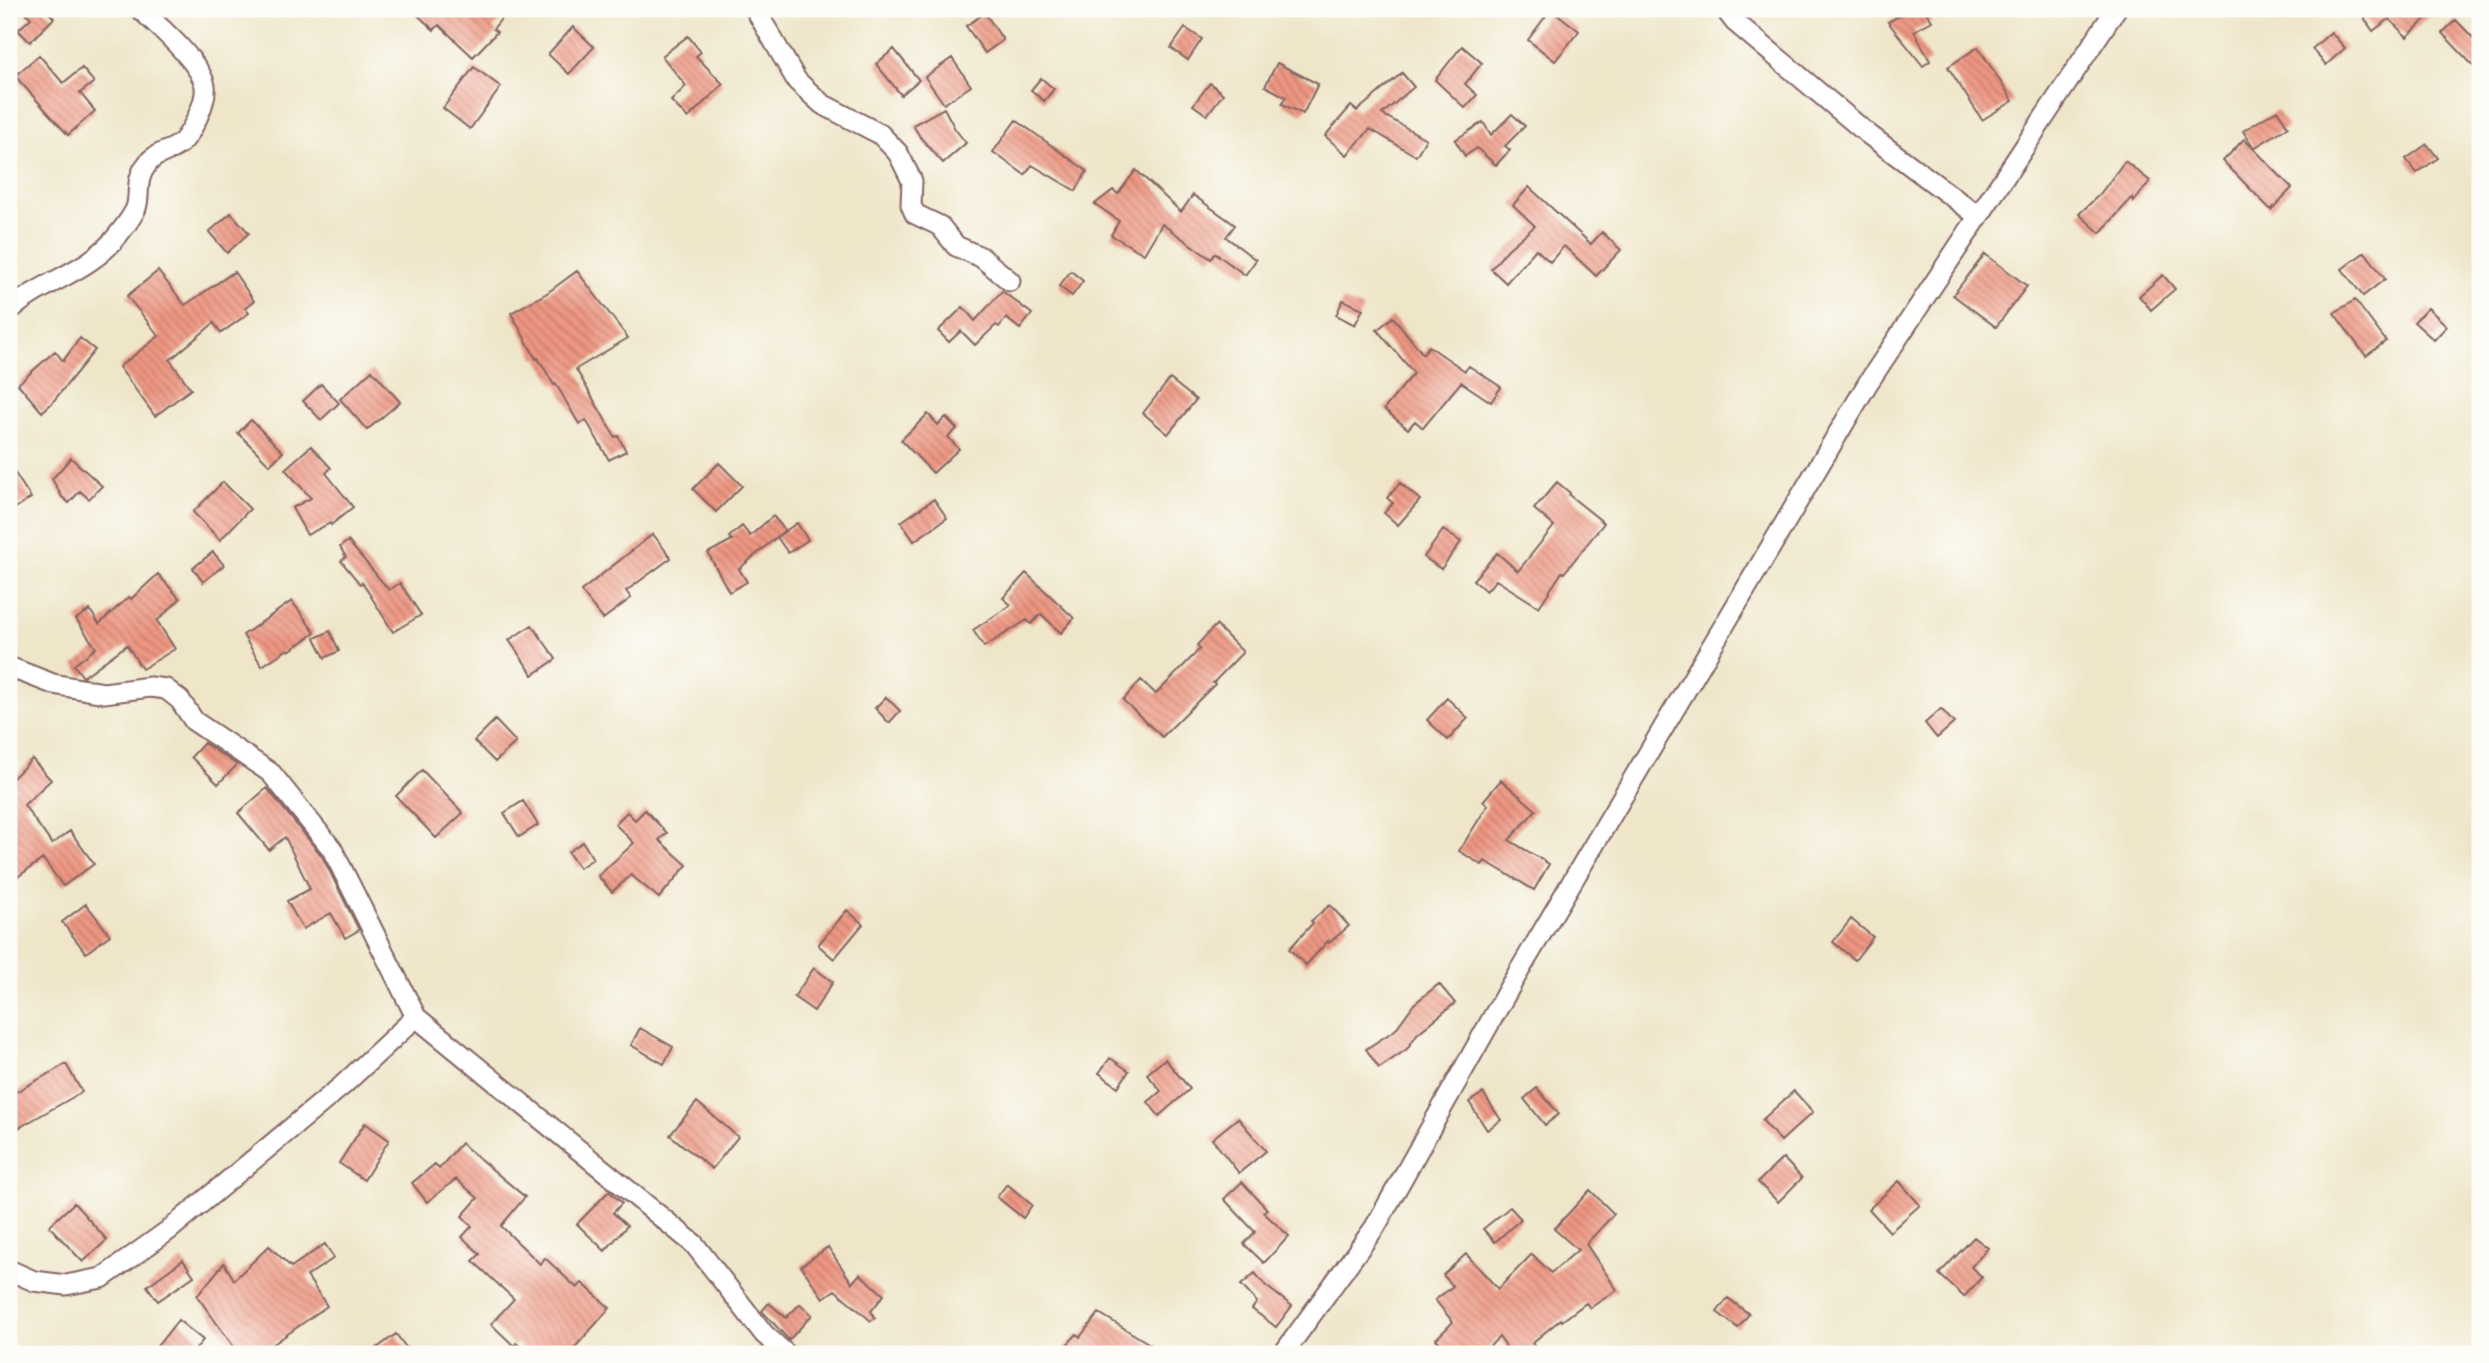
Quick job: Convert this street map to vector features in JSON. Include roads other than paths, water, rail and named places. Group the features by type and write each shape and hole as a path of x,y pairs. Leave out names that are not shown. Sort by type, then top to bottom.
{"street":[{"path":"9,311 25,297 91,262 116,238 136,207 139,181 147,164 155,156 182,143 202,103 205,88 201,76 179,45 140,9"},
{"path":"755,9 797,81 822,104 880,134 898,153 912,181 911,205 915,214 940,226 956,246 981,257 1010,281"},
{"path":"1725,9 1735,22 1868,134 1978,216"},
{"path":"1283,1354 1375,1227 1512,983 1861,395 2116,9"},
{"path":"9,667 53,684 104,694 150,687 166,689 180,700 194,721 271,773 332,849 416,1017 694,1244 764,1334 786,1354"},
{"path":"9,1270 34,1281 66,1285 102,1278 169,1230 343,1085 416,1017"}]}
